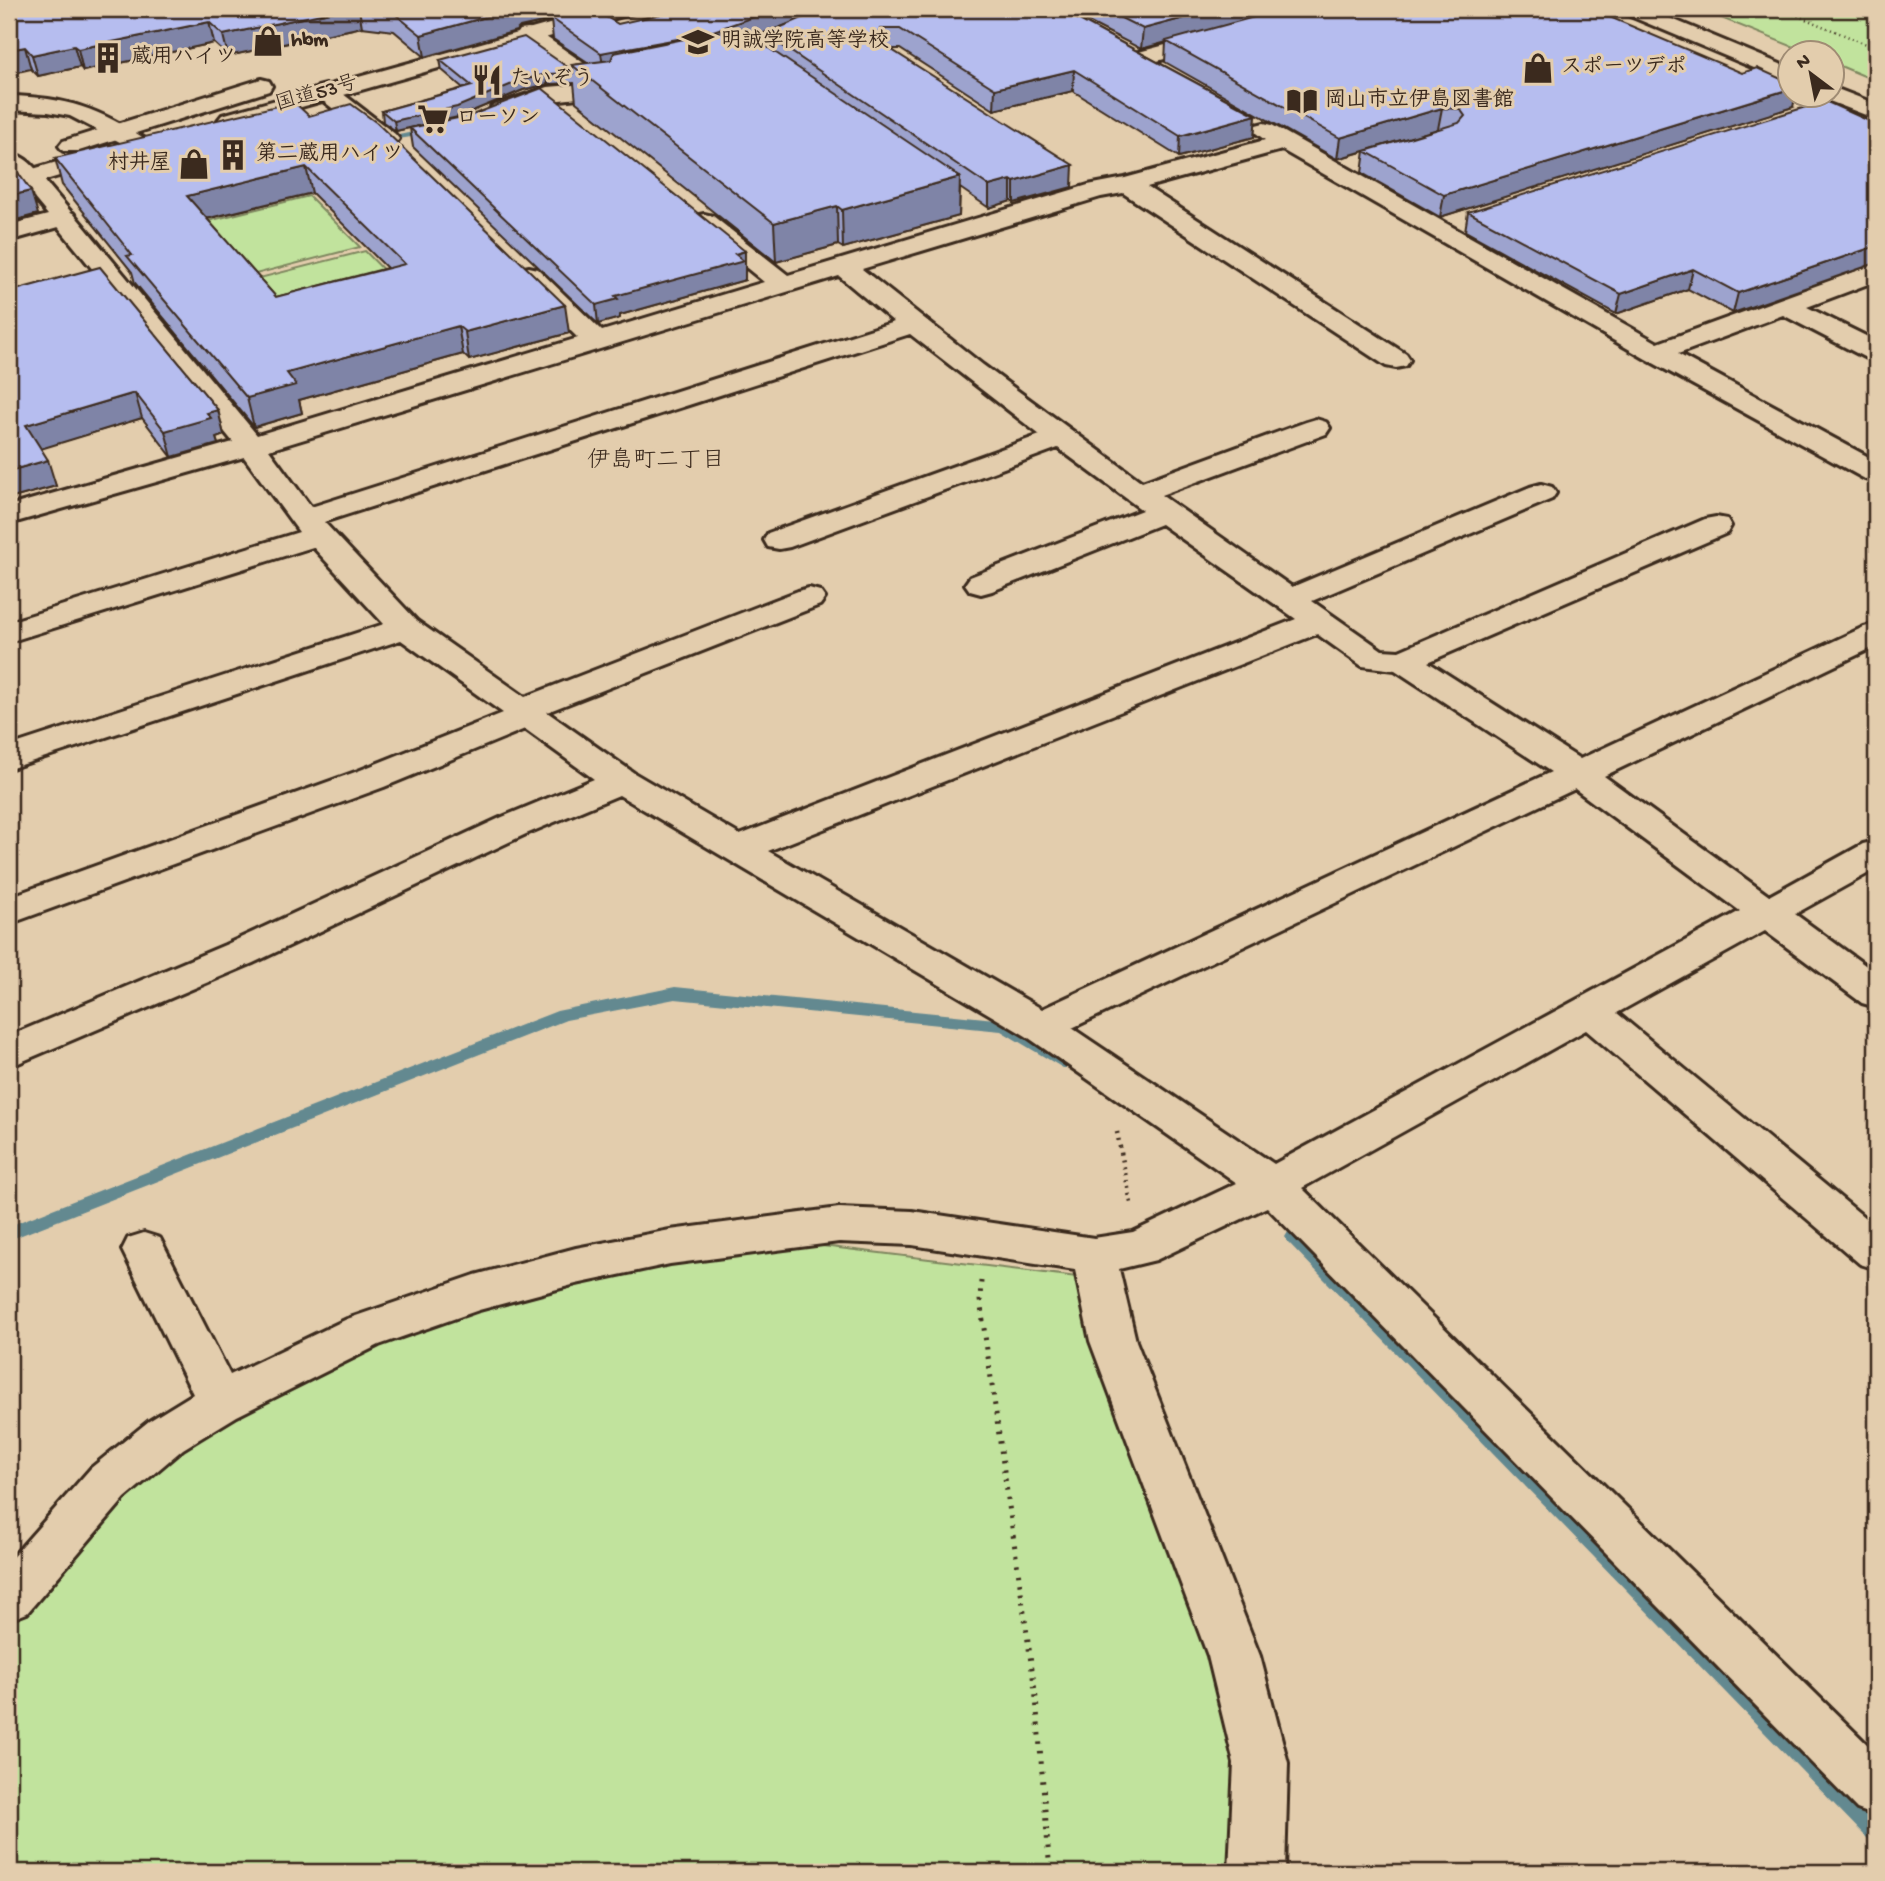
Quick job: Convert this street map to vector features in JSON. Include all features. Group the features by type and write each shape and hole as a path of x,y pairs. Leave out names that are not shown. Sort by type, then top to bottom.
{"main road":[{"path":"322,83 386,59 570,9"},
{"name":"国道53号","path":"20,176 199,128 322,83 626,9"},
{"path":"1630,9 1776,70"},
{"path":"1139,59 1230,34"},
{"path":"475,122 532,98 606,89 609,82 528,35"},
{"path":"1117,47 1161,71"},
{"name":"国道53号","path":"20,176 118,131 282,80"},
{"path":"322,83 398,144"},
{"path":"548,94 569,111"},
{"path":"9,103 43,103 71,108 92,115 139,145"},
{"path":"1846,104 1876,112"},
{"path":"1240,116 1656,353 1876,473"},
{"path":"9,515 251,446 1097,190 1127,185 1285,142"},
{"path":"1335,170 1360,163"},
{"path":"1074,175 1097,190"},
{"path":"20,176 64,218 251,446 312,527 405,628 621,781 1040,1026 1272,1185 1876,1790"},
{"path":"1127,185 1396,360"},
{"path":"688,207 785,286"},
{"path":"967,207 990,223"},
{"path":"9,233 64,218"},
{"path":"1439,228 1465,220"},
{"path":"509,256 597,342"},
{"path":"845,268 912,325 1062,437 1374,659 1403,661 1716,526"},
{"path":"1656,353 1876,272"},
{"path":"1785,306 1876,352"},
{"path":"9,632 912,325"},
{"path":"1139,493 1316,428"},
{"path":"779,540 1062,437"},
{"path":"1290,599 1541,493"},
{"path":"981,584 1164,512"},
{"path":"9,911 371,779 522,713 809,598"},
{"path":"736,850 1321,621"},
{"path":"9,758 405,628"},
{"path":"1040,1026 1876,634"},
{"path":"1403,661 1578,774 1876,993"},
{"path":"9,1052 239,954 513,826 621,781"},
{"path":"9,1597 108,1483 166,1434 220,1402 363,1332 475,1293 576,1266 670,1247 839,1225 912,1228 984,1239 1117,1252 1272,1185 1876,853"},
{"path":"1589,1011 1876,1252"},
{"path":"144,1250 220,1402"},
{"path":"1117,1252 1113,1341 1234,1656 1261,1763 1256,1872"}],"path":[{"path":"1781,9 1876,48"},
{"path":"1117,1252 1112,1106 1119,1082"},
{"path":"984,1239 980,1300 1036,1698 1050,1872"}],"green space":[{"path":"1699,9 1876,9 1876,81 1846,68 1846,38 1776,40"},
{"path":"309,196 360,247 248,276 200,223"},
{"path":"365,251 403,290 200,344 166,302"},
{"path":"814,1245 1077,1277 1220,1663 1242,1764 1235,1872 9,1872 9,1628 134,1488 206,1433 303,1380 392,1339 467,1314 641,1269"}],"building":[{"path":"31,9 344,9 223,35 209,22 78,49 74,46 32,55 25,47 9,50 9,13"},
{"path":"381,9 515,9 421,35 390,10"},
{"path":"593,9 618,24 683,9 776,9 705,34 601,53 551,18"},
{"path":"852,9 1059,9 1256,115 1180,136 1074,70 995,89 900,29 880,29 877,37 881,43 1073,165 1014,182 1011,180 989,186 765,34 816,12"},
{"path":"1103,9 1218,9 1143,29"},
{"path":"1284,9 1591,9 1742,73 1757,68 1776,77 1776,93 1444,195 1365,151 1459,123 1465,116 1460,109 1442,108 1340,138 1166,41"},
{"path":"739,28 960,177 842,210 837,206 774,223 572,65 611,60 614,53"},
{"path":"524,37 573,73 547,74 522,80 457,107 394,121 382,111 472,86 440,60"},
{"path":"542,88 745,251 735,254 744,261 615,296 618,299 596,305 410,128 472,115"},
{"path":"294,102 309,116 351,104 377,123 565,305 465,332 458,326 287,373 296,385 247,398 127,256 132,255 55,158","holes":["306,167 405,264 276,297 187,196"]},
{"path":"1802,108 1841,108 1876,124 1876,188 1873,190 1876,191 1876,246 1738,293 1693,269 1621,294 1468,212"},
{"path":"14,167 31,191 9,196 9,168"},
{"path":"100,267 218,410 207,413 211,418 165,431 135,393 26,425 48,460 9,471 9,283 15,290"}],"waterway":[{"path":"399,136 432,131"},
{"path":"9,1233 563,1015 675,993 1005,1026 1069,1064"},
{"path":"1294,1237 1876,1831"}],"place":[{"name":"hbm","path":"268,41"},
{"name":"明誠学院高等学校","path":"698,42"},
{"name":"蔵用ハイツ","path":"108,58"},
{"name":"スポーツデポ","path":"1538,68"},
{"name":"たいぞう","path":"487,80"},
{"name":"岡山市立伊島図書館","path":"1302,101"},
{"name":"ローソン","path":"433,119"},
{"name":"第二蔵用ハイツ","path":"233,155"},
{"name":"村井屋","path":"194,164"}],"district":[{"name":"伊島町二丁目","path":"656,461"}]}
